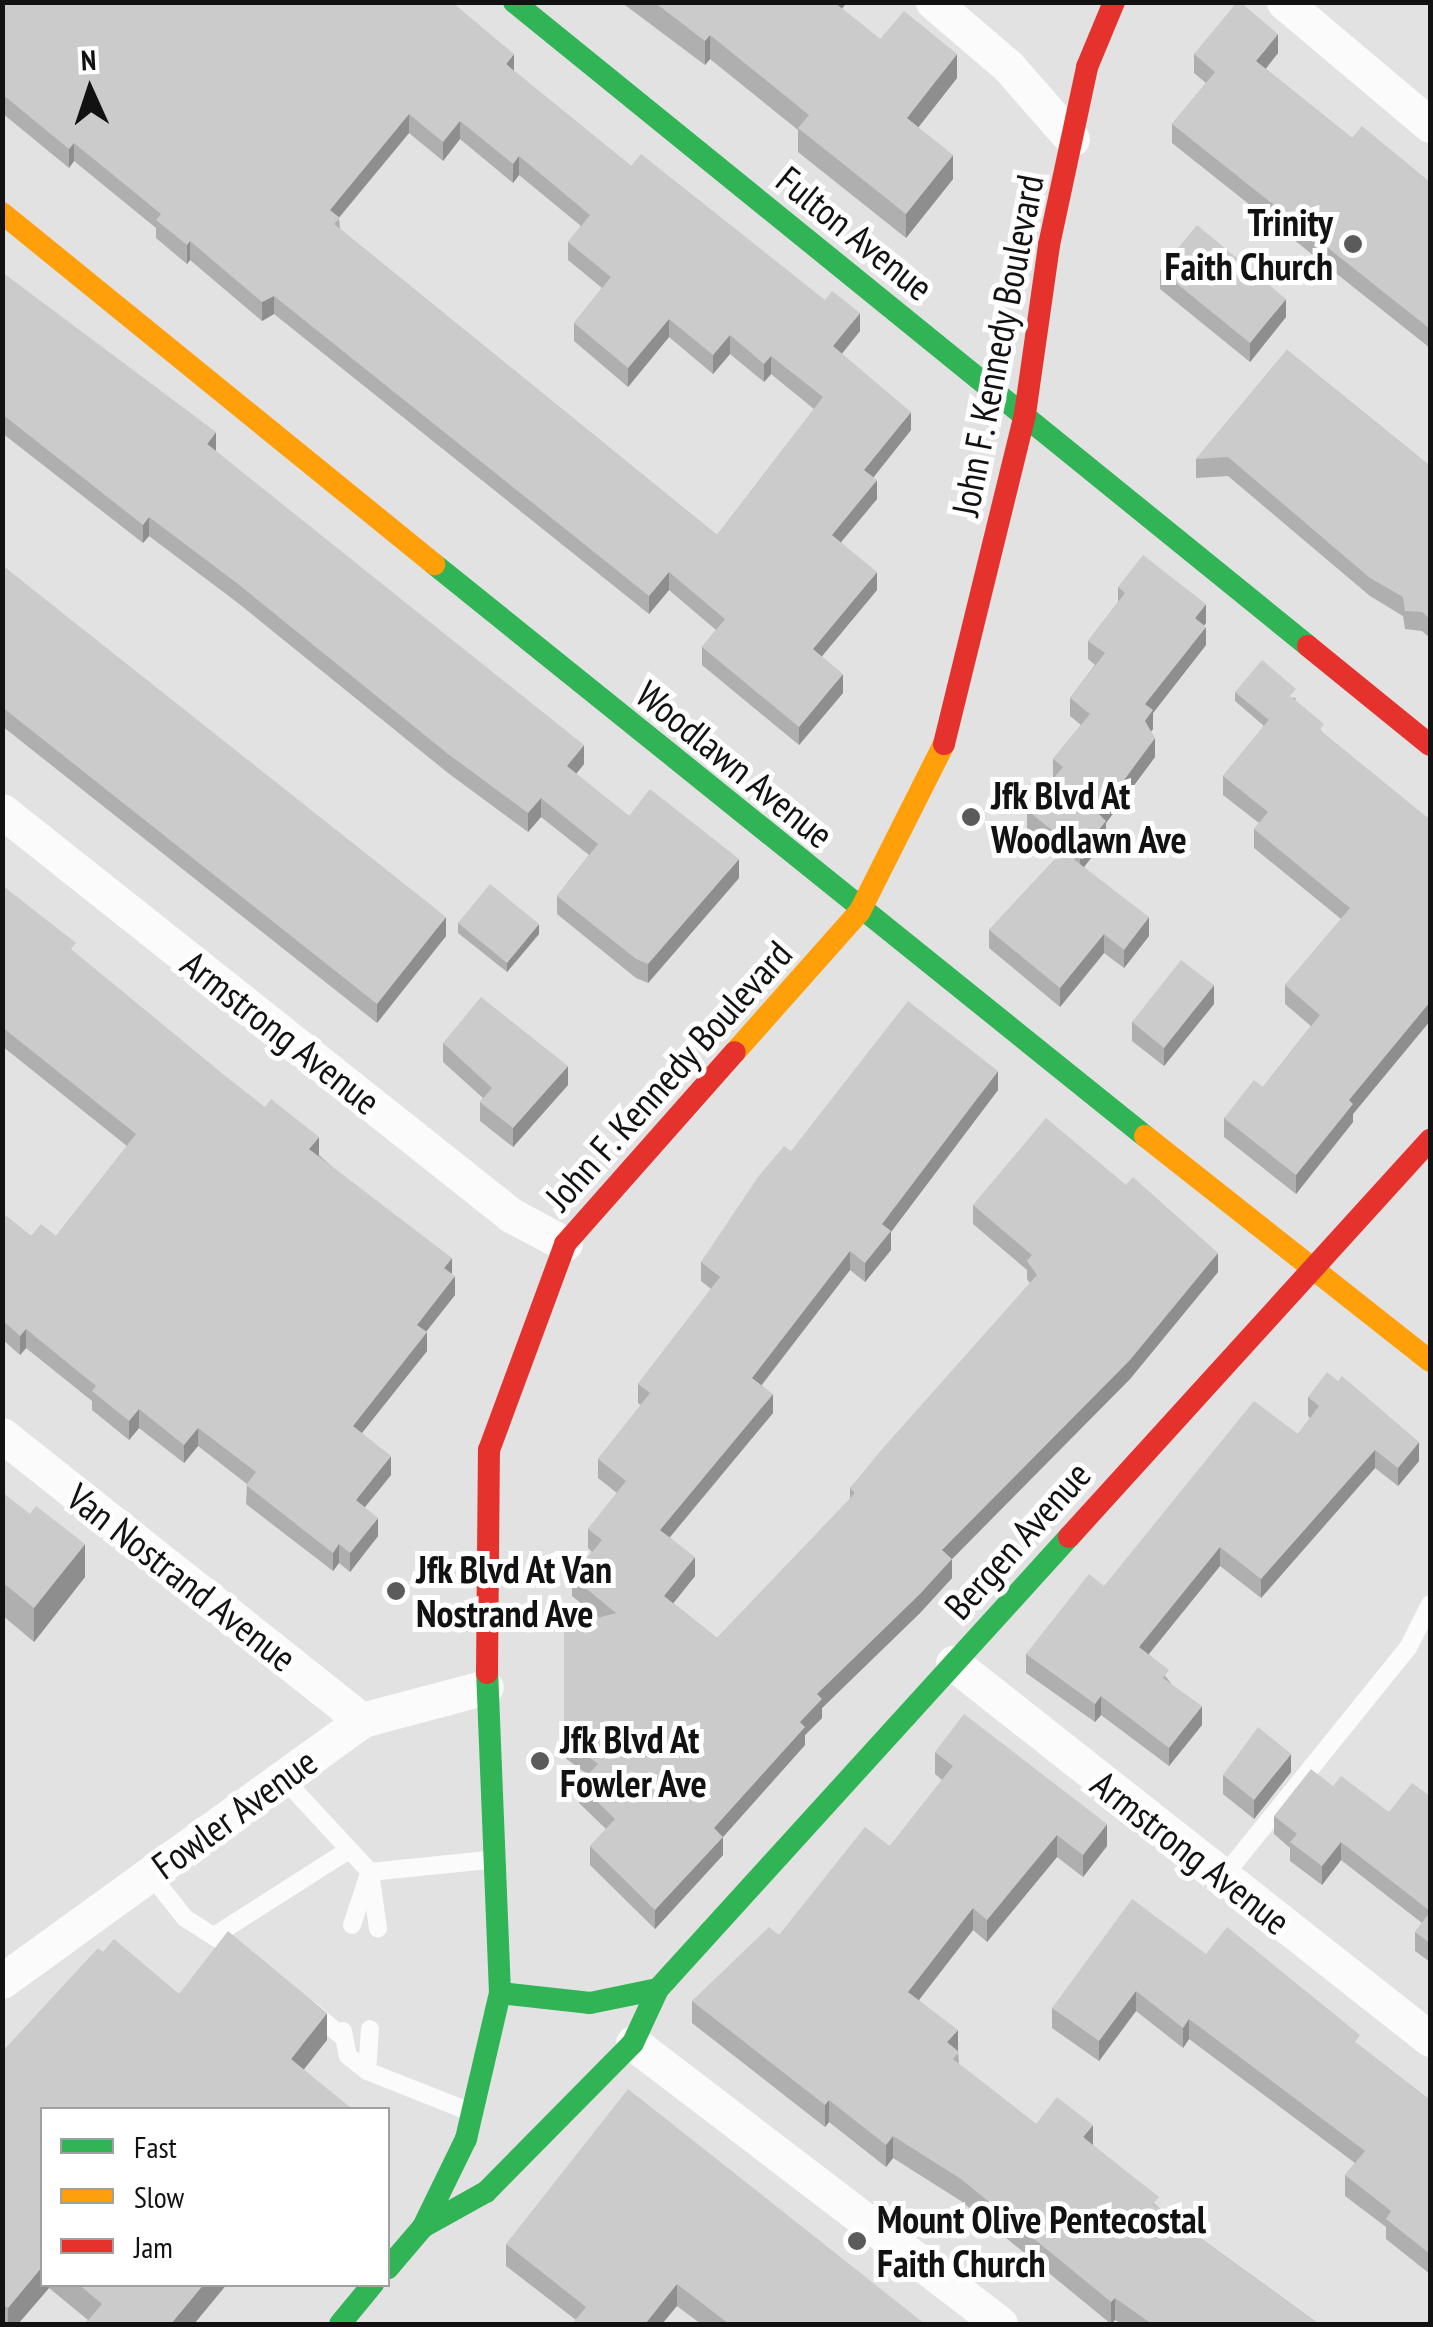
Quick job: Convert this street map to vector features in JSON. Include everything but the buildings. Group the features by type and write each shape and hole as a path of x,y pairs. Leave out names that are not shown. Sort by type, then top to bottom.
{"street":[{"name":"Fulton Avenue","path":"514,2 1430,745"},
{"path":"933,2 1008,66 1072,139"},
{"name":"John F. Kennedy Boulevard","path":"390,2266 423,2227 466,2139 500,1993 486,1687 489,1450 565,1244 860,910 914,817 956,717 1025,414 1072,139 1088,67 1114,2"},
{"path":"1284,2 1430,124"},
{"name":"Woodlawn Avenue","path":"2,213 860,910 1430,1361"},
{"name":"Armstrong Avenue","path":"2,811 511,1215 565,1244"},
{"name":"Bergen Avenue","path":"423,2227 486,2192 633,2043 658,1989 1430,1140"},
{"name":"Van Nostrand Avenue","path":"2,1435 362,1720"},
{"name":"Armstrong Avenue","path":"953,1663 1430,2039"},
{"name":"Fowler Avenue","path":"2,1982 362,1720 486,1687"},
{"path":"500,1993 590,2003 658,1989"},
{"path":"633,2043 1000,2324"},
{"path":"340,2324 371,2287"}],"lane":[{"path":"1223,1877 1408,1648 1430,1604"},
{"path":"282,1778 370,1872 378,1928"},
{"path":"217,1934 349,1850"},
{"path":"370,1872 493,1859"},
{"path":"352,1925 370,1872"},
{"path":"150,1874 185,1918 217,1934 259,1969"},
{"path":"288,1992 343,2034 348,2056 366,2072 472,2112"},
{"path":"366,2072 370,2030"}],"traffic: fast":[{"path":"514,2 1308,646"},
{"path":"434,564 1145,1136"},
{"path":"423,2227 486,2192 633,2043 658,1989 1069,1537"},
{"path":"390,2266 423,2227 466,2139 500,1993 487,1673"},
{"path":"500,1993 590,2003 658,1989"},
{"path":"340,2324 371,2287"}],"traffic: slow":[{"path":"2,213 434,564"},
{"path":"735,1052 860,911 944,744"},
{"path":"1145,1136 1430,1361"}],"traffic: jam":[{"path":"944,744 1025,414 1049,245 1087,67 1114,2"},
{"path":"1308,646 1430,745"},
{"path":"487,1673 489,1450 565,1244 735,1052"},
{"path":"1069,1537 1430,1140"}],"place":[{"name":"Trinity Faith Church","path":"1353,244"},
{"name":"Jfk Blvd At Woodlawn Ave","path":"971,817"},
{"name":"Jfk Blvd At Van Nostrand Ave","path":"396,1591"},
{"name":"Jfk Blvd At Fowler Ave","path":"540,1761"},
{"name":"Mount Olive Pentecostal Faith Church","path":"857,2241"}]}
